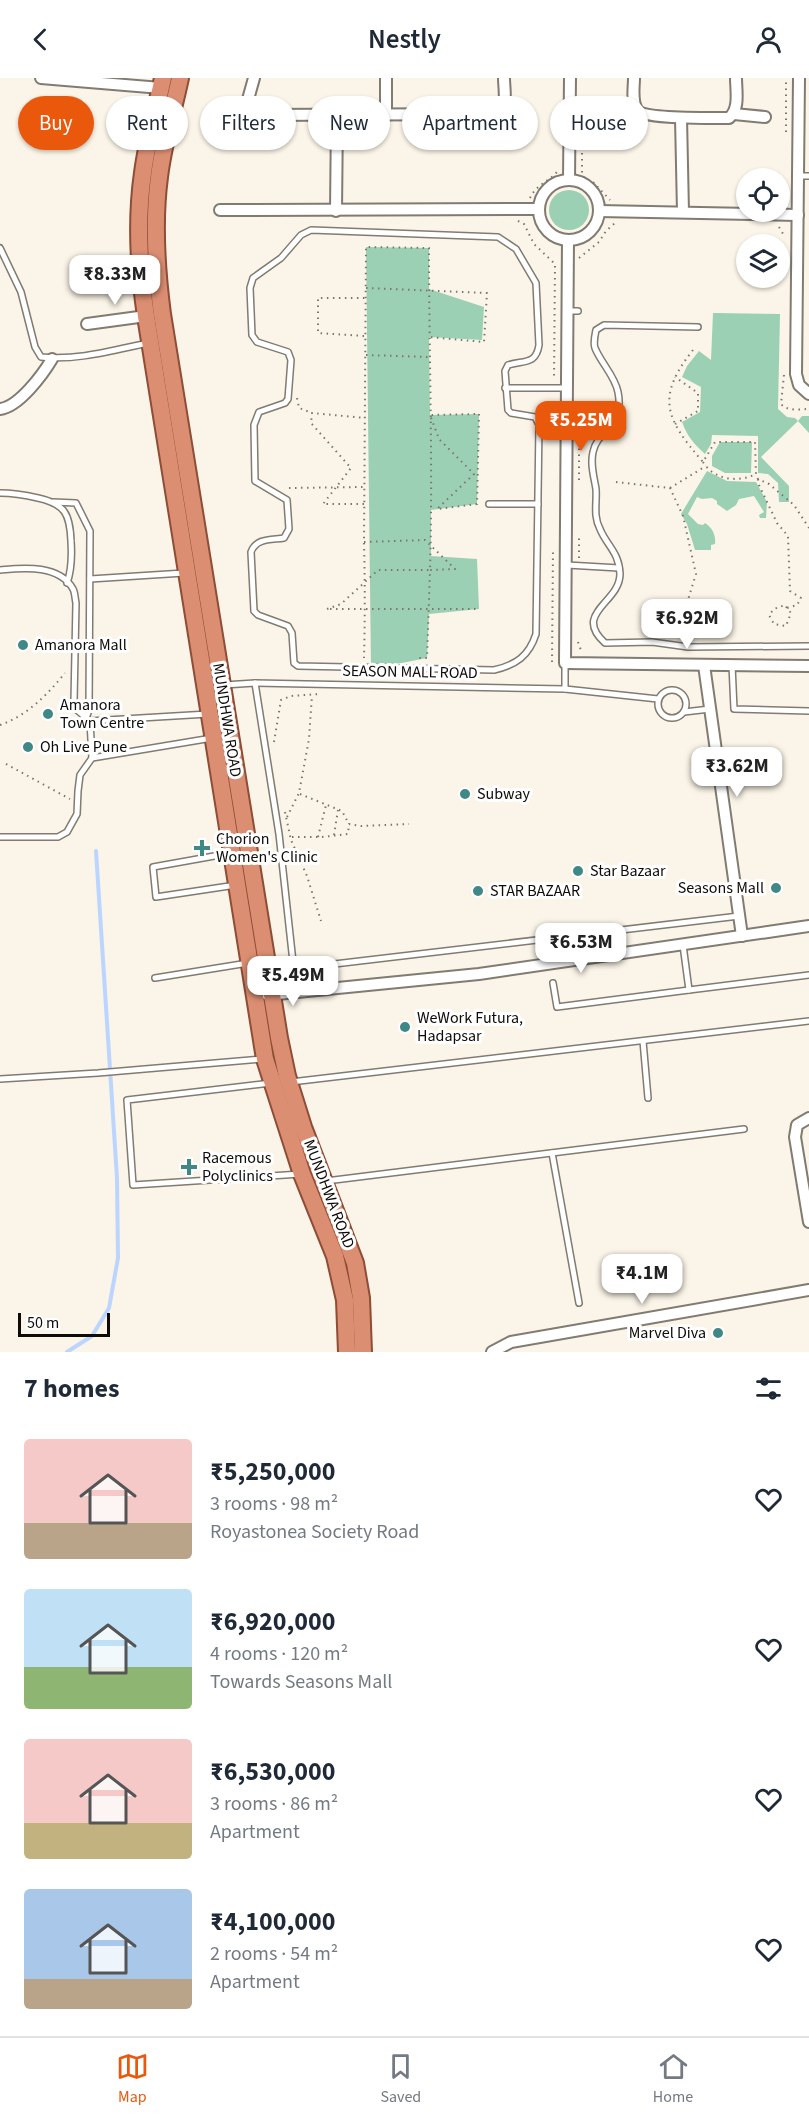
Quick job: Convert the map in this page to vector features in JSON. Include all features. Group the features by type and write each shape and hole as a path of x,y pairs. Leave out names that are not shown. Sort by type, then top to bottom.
{"highway":[{"name":"MUNDHWA ROAD","path":"180,78 163,152 156,203 158,342 186,573 209,714 221,736 264,996 281,1082 302,1174 361,1298 363,1352"},
{"name":"MUNDHWA ROAD","path":"162,83 147,148 140,202 140,256 146,316 158,342 222,685 226,711 221,736 232,853 250,963 264,996 265,1059 281,1082 325,1181 347,1265 345,1300 347,1352"}],"street":[{"path":"41,78 162,83"},
{"path":"255,78 247,103 249,109 256,115 308,116"},
{"path":"386,78 386,96"},
{"path":"390,116 495,114 500,112 504,103 504,78"},
{"path":"569,179 570,78"},
{"path":"634,78 633,100 637,110 643,114 681,118 729,118 734,114 736,106 736,78"},
{"path":"799,78 803,176 798,215 796,374 799,385 809,394"},
{"path":"734,114 765,117"},
{"path":"681,118 683,212"},
{"path":"336,211 337,150"},
{"path":"569,179 582,183 595,194 599,210 594,227 588,233 568,240 556,237 543,226 539,209 540,201 550,187 569,179"},
{"path":"220,210 539,209"},
{"path":"599,210 798,215"},
{"path":"568,240 573,311 567,388 565,663 809,666"},
{"path":"87,324 146,316"},
{"path":"0,409 5,409 41,378 52,358"},
{"path":"704,665 742,936"},
{"path":"264,996 479,974 809,926"},
{"path":"809,1118 797,1125 795,1137 809,1222"},
{"path":"492,1352 511,1342 809,1290"}],"lane":[{"path":"311,230 498,237 516,249 536,283 539,345 538,354 534,359 508,365 504,371 505,388 508,410 511,413 530,415 538,420 538,504 536,634 531,648 511,666 495,669 298,666 294,663 292,633 288,626 258,615 254,611 251,552 256,542 284,538 288,534 287,500 258,484 254,476 256,418 259,412 285,404 289,393 291,360 288,352 257,342 252,335 250,288 253,278 281,258 301,235 311,230"},
{"path":"0,248 21,292 35,347 41,357 81,356 158,342"},
{"path":"698,327 604,325 596,330 594,346 618,392 618,417 611,428 599,439 593,452 596,519 600,532 618,558 619,568 617,588 603,602 595,615 596,635 606,643 652,642 688,647 809,646"},
{"path":"505,388 567,388"},
{"path":"0,493 22,494 53,502 75,503 90,531 88,720 92,758 80,775 77,814 67,832 58,837 0,837"},
{"path":"53,502 61,506 70,524 71,570 67,583"},
{"path":"489,504 538,504"},
{"path":"566,565 619,568"},
{"path":"0,570 31,568 45,570 73,589 76,603 74,700 76,710 88,720 209,714 226,711"},
{"path":"90,579 186,573"},
{"path":"565,663 565,689"},
{"path":"732,665 734,710 809,711"},
{"path":"255,683 279,834 293,962 303,968 739,916"},
{"name":"SEASON MALL ROAD","path":"222,685 255,683 565,689 658,699"},
{"path":"684,712 686,702 678,691 664,692 658,699 658,708 667,718 677,718 684,712 710,709"},
{"path":"92,758 221,736"},
{"path":"232,853 153,867 156,897 237,885"},
{"path":"683,945 689,990"},
{"path":"155,978 250,963"},
{"path":"309,967 312,991"},
{"path":"553,983 557,1007 809,975"},
{"path":"302,1174 133,1185 127,1100 809,1021"},
{"path":"643,1041 648,1098"},
{"path":"0,1079 265,1059"},
{"path":"325,1181 744,1129"},
{"path":"552,1153 579,1303"}],"path":[{"path":"582,150 582,177 594,183 614,207"},
{"path":"509,209 531,197 532,192 558,170"},
{"path":"579,267 579,258 599,242 613,223 622,223"},
{"path":"773,226 780,227 783,234"},
{"path":"364,661 366,247 429,248 431,546 427,658 416,658"},
{"path":"366,288 487,293 484,342 429,337"},
{"path":"366,298 318,298 318,333 366,336"},
{"path":"693,350 678,370 669,406 677,431 711,472 722,477 747,479 756,474"},
{"path":"366,355 429,357"},
{"path":"784,375 781,405 791,410 809,409"},
{"path":"675,377 698,393 698,411 675,424"},
{"path":"289,393 297,394 299,408 312,413 365,418"},
{"path":"312,413 311,423 351,468 323,504 364,504"},
{"path":"478,414 477,504 437,509 474,474 439,439 430,415 478,414"},
{"path":"703,462 715,442 755,442 756,474 759,485 777,523 788,536 790,591 801,598 797,605 787,608 784,605 774,609 769,615 774,624 786,626 791,613 787,608"},
{"path":"616,482 670,488 706,466"},
{"path":"758,479 769,484 795,505 809,528"},
{"path":"290,488 364,487"},
{"path":"670,488 683,516 696,574 683,616"},
{"path":"364,542 425,540 455,569 378,570 341,604 327,609 479,609"},
{"path":"0,725 45,698 75,661"},
{"path":"286,817 299,794 309,739 312,694"},
{"path":"274,745 282,700 291,696 323,694"},
{"path":"6,764 77,803"},
{"path":"291,840 292,837 348,834 350,824 342,811 299,794"},
{"path":"318,837 326,805"},
{"path":"284,806 291,840 307,876 321,921"},
{"path":"334,836 338,810"},
{"path":"350,824 361,826 409,824"}],"green space":[{"path":"569,190 583,196 589,210 583,224 569,230 555,224 549,210 555,196"},
{"path":"366,247 429,248 429,289 484,307 482,340 429,337 430,415 479,414 477,504 431,510 431,556 477,559 479,609 429,614 427,658 371,669"},
{"path":"713,313 780,314 778,409 787,417 798,421 761,457 789,486 789,502 779,502 778,483 768,474 758,473 758,436 712,435 711,444 705,454 697,447 684,427 682,422 700,412 701,387 682,377 687,366 699,351 711,360"},
{"path":"802,416 809,416 809,433 798,421"},
{"path":"720,442 752,442 751,473 725,473 712,466 712,456"},
{"path":"707,471 727,481 756,482 767,502 766,518 760,518 759,515 764,512 754,496 739,499 736,505 727,511 712,498 697,497 688,514 698,524 705,523 710,527 715,544 711,545 711,550 695,550 687,524 681,514"}],"waterway":[{"path":"67,1352 92,1336 109,1308 118,1258 117,1178 96,851"}],"place":[{"name":"Amanora Mall","path":"23,645"},
{"name":"Amanora Town Centre","path":"48,714"},
{"name":"Oh Live Pune","path":"28,747"},
{"name":"Subway","path":"465,794"},
{"name":"Chorion Women's Clinic","path":"202,848"},
{"name":"Star Bazaar","path":"578,871"},
{"name":"Seasons Mall","path":"776,888"},
{"name":"STAR BAZAAR","path":"478,891"},
{"name":"WeWork Futura, Hadapsar","path":"405,1027"},
{"name":"Racemous Polyclinics","path":"189,1167"},
{"name":"Marvel Diva","path":"718,1333"}]}
